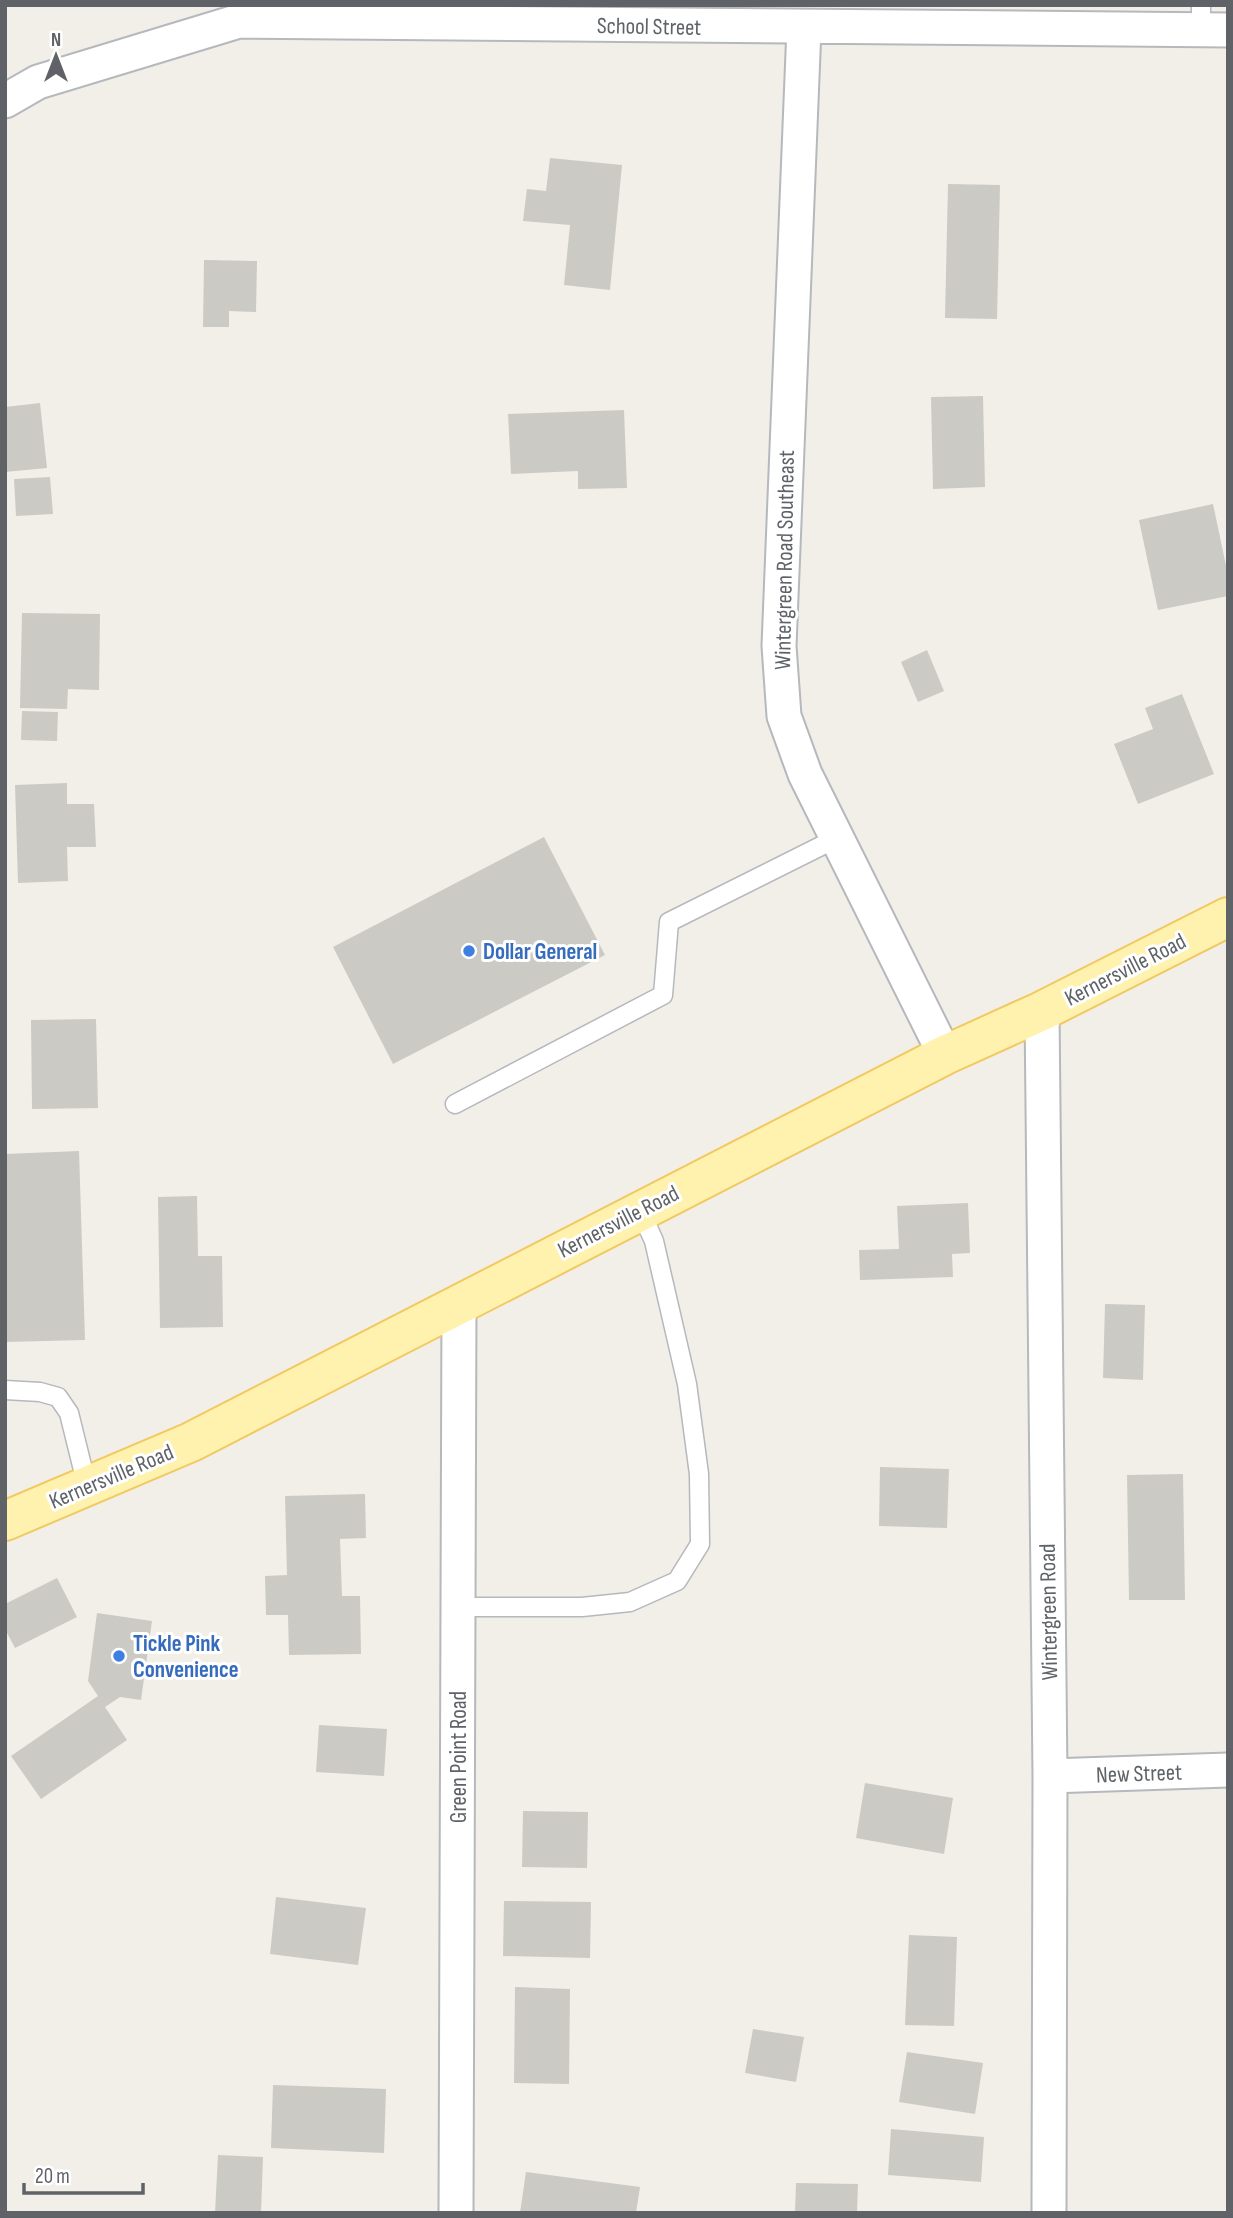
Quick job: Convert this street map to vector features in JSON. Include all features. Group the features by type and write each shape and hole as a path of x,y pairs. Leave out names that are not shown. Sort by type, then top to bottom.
{"main road":[{"name":"Kernersville Road","path":"5,1521 191,1442 459,1302 945,1055 1042,1011 1228,917"}],"street":[{"name":"School Street","path":"5,101 38,82 239,21 804,28 1210,22"},
{"name":"Wintergreen Road Southeast","path":"804,28 779,646 783,716 805,774 945,1055"},
{"name":"Wintergreen Road","path":"1042,1011 1050,1776 1049,2213"},
{"name":"Green Point Road","path":"456,2213 459,1302"},
{"name":"New Street","path":"1050,1776 1228,1770"}],"lane":[{"path":"455,1104 663,995 669,922 837,838"},
{"path":"458,1607 582,1607 630,1602 677,1581 700,1544 699,1475 687,1384 657,1252 640,1210"},
{"path":"5,1390 40,1392 58,1397 69,1413 87,1486"}],"building":[{"path":"550,158 622,165 610,290 564,285 570,225 523,221 527,189 546,191"},
{"path":"948,184 1000,185 997,319 945,318"},
{"path":"204,260 257,261 256,312 229,311 229,327 203,327"},
{"path":"983,396 985,487 933,489 931,397"},
{"path":"40,403 47,468 5,472 5,407"},
{"path":"624,410 627,488 578,489 578,471 511,474 508,414"},
{"path":"50,477 53,514 16,516 14,479"},
{"path":"1213,504 1228,575 1228,596 1158,610 1139,520"},
{"path":"22,613 100,614 99,690 68,689 67,709 20,708"},
{"path":"927,650 944,691 918,702 901,662"},
{"path":"1182,694 1214,774 1138,804 1114,744 1153,729 1145,708"},
{"path":"22,711 58,712 57,741 21,740"},
{"path":"67,783 67,804 94,804 96,847 67,847 68,881 18,883 15,785"},
{"name":"Dollar General","path":"544,837 605,955 393,1064 333,947"},
{"path":"96,1019 98,1108 32,1109 31,1020"},
{"path":"79,1151 85,1340 5,1342 5,1154"},
{"path":"197,1196 198,1256 222,1256 223,1327 160,1328 158,1197"},
{"path":"968,1203 970,1253 952,1254 953,1277 860,1280 859,1250 899,1249 897,1206"},
{"path":"1105,1304 1145,1305 1143,1380 1103,1378"},
{"path":"880,1467 949,1469 947,1528 879,1526"},
{"path":"1183,1474 1185,1600 1129,1600 1127,1475"},
{"path":"365,1494 366,1538 340,1539 342,1596 360,1596 361,1654 289,1655 288,1615 266,1615 265,1576 287,1575 285,1496"},
{"path":"57,1578 77,1617 15,1648 5,1629 5,1604"},
{"path":"97,1613 152,1621 141,1700 120,1697 105,1707 127,1740 41,1799 11,1756 98,1696 88,1681"},
{"path":"319,1725 387,1729 384,1776 316,1772"},
{"path":"865,1783 953,1798 944,1854 856,1838"},
{"path":"523,1811 588,1812 587,1868 522,1867"},
{"path":"276,1897 366,1908 358,1965 270,1954"},
{"path":"504,1901 591,1902 590,1958 503,1956"},
{"path":"909,1935 957,1937 954,2026 905,2025"},
{"path":"515,1987 570,1989 569,2084 514,2083"},
{"path":"753,2029 804,2037 796,2082 745,2073"},
{"path":"907,2052 983,2063 975,2114 899,2102"},
{"path":"273,2085 386,2089 384,2153 271,2148"},
{"path":"891,2129 984,2137 981,2182 888,2175"},
{"path":"218,2155 263,2157 261,2213 215,2213"},
{"path":"526,2172 640,2187 636,2213 520,2213"},
{"path":"796,2183 858,2184 857,2213 795,2213"}],"place":[{"name":"Dollar General","path":"469,951"},
{"name":"Tickle Pink Convenience","path":"119,1656"}]}
